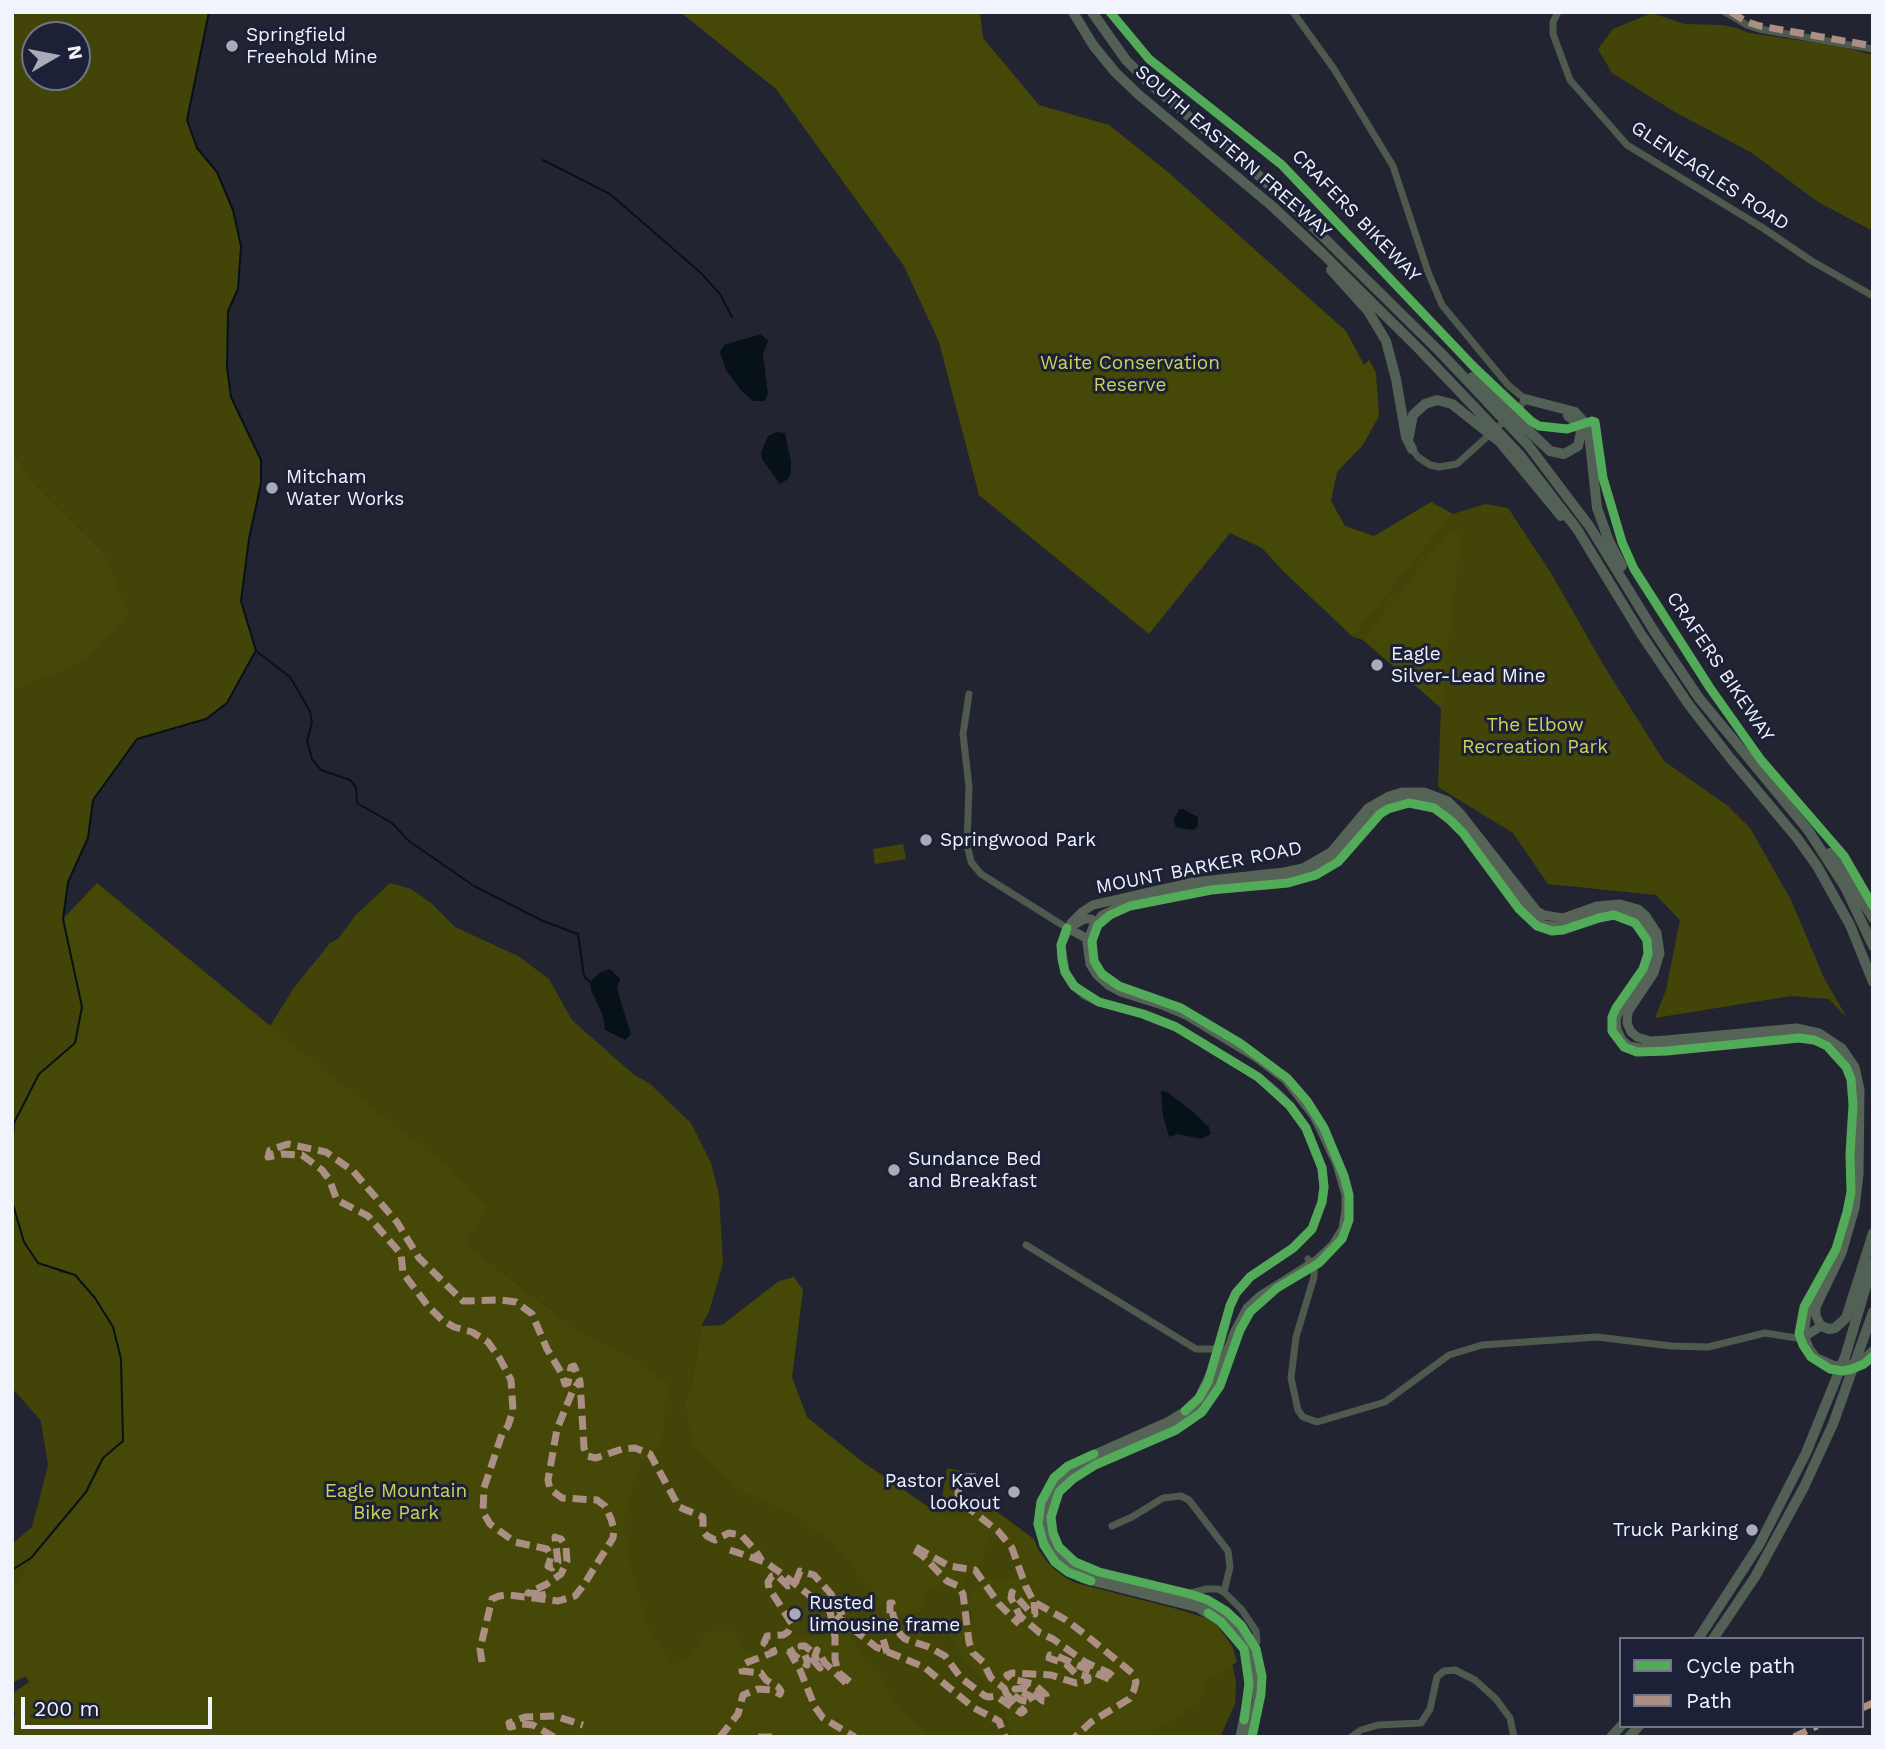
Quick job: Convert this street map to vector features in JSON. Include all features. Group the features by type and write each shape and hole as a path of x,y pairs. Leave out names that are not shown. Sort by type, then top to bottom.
{"highway":[{"name":"SOUTH EASTERN FREEWAY","path":"1073,12 1093,45 1123,80 1272,206 1380,309 1520,455 1557,500 1653,653 1689,705 1817,866 1850,925 1873,982"},
{"name":"SOUTH EASTERN FREEWAY","path":"1092,12 1126,60 1150,84 1273,188 1441,353 1528,445 1597,536 1679,670 1727,734 1808,830 1845,887 1873,946"},
{"path":"1272,206 1355,296 1378,327 1390,352 1406,437 1412,449"},
{"path":"1441,353 1487,390 1550,451 1564,454 1578,446 1581,432 1576,421 1566,415 1522,403"},
{"path":"1412,449 1410,426 1418,411 1425,404 1437,400 1452,404 1500,443 1585,542"},
{"path":"1522,403 1575,412 1585,423 1589,433 1597,508 1603,526 1618,559 1679,670"},
{"path":"1808,830 1838,863 1873,918"},
{"path":"1821,1326 1835,1328 1846,1318 1873,1233"},
{"path":"1699,1637 1775,1515 1806,1453 1845,1357 1873,1263"},
{"path":"1714,1637 1755,1577 1819,1456 1873,1312"},
{"path":"1802,1337 1816,1358 1834,1366 1852,1365 1865,1359 1873,1351"}],"main road":[{"name":"MOUNT BARKER ROAD","path":"1067,928 1082,912 1104,902 1193,882 1303,868 1331,852 1368,808 1389,796 1414,791 1437,795 1448,801 1461,814 1537,911 1563,918 1597,906 1620,904 1638,909 1646,916 1657,933 1660,953 1654,973 1628,1012 1627,1023 1637,1037 1650,1041 1796,1028 1819,1033 1830,1039 1849,1057 1860,1090 1857,1195 1842,1253 1816,1307 1815,1316 1821,1326"},
{"name":"MOUNT BARKER ROAD","path":"1088,939 1095,922 1111,909 1137,901 1221,885 1288,879 1316,871 1336,858 1363,826 1392,802 1412,798 1437,803 1452,814 1517,900 1537,921 1544,925 1562,927 1602,912 1619,911 1634,916 1649,933 1652,953 1646,974 1624,1002 1616,1019 1617,1030 1629,1046 1666,1047 1796,1031 1816,1036 1831,1044 1852,1069 1857,1091 1857,1110 1851,1214 1838,1254 1807,1313 1802,1337"},
{"path":"1095,922 1084,919 1067,928 1061,952 1065,972 1074,986 1099,1002 1143,1014 1176,1027 1258,1077 1290,1106 1306,1129 1322,1168 1322,1202 1312,1229 1293,1248 1250,1277 1236,1293 1230,1306 1216,1385 1201,1408 1174,1427 1081,1468 1061,1483 1048,1505 1047,1524 1051,1542 1062,1557 1072,1564 1098,1575 1207,1604 1223,1614 1242,1633 1258,1670 1258,1689 1248,1737"},
{"path":"1067,928 1088,939 1090,964 1102,981 1121,992 1186,1015 1257,1058 1286,1080 1306,1105 1329,1146 1346,1195 1343,1229 1333,1245 1253,1301 1199,1398 1169,1421 1078,1461 1054,1478 1041,1502 1038,1524 1049,1554 1068,1572 1084,1579 1198,1608 1222,1622 1247,1647 1249,1684 1240,1737"},
{"path":"1802,1337 1821,1326"}],"street":[{"path":"1293,12 1334,69 1392,166 1431,281 1442,305 1522,403 1457,464 1430,465 1412,449"},
{"name":"GLENEAGLES ROAD","path":"1558,12 1553,22 1553,34 1570,80 1627,145 1810,260 1873,296"},
{"path":"1725,12 1759,29 1873,50"},
{"path":"969,694 963,734 969,787 967,844 971,862 981,874 1067,928"},
{"path":"1026,1245 1196,1349 1224,1349"},
{"path":"1311,1262 1314,1277 1296,1336 1291,1378 1298,1410 1303,1417 1317,1422 1385,1402 1449,1355 1482,1345 1597,1336 1671,1346 1708,1347 1765,1333 1802,1337"},
{"path":"1112,1526 1163,1498 1181,1496 1189,1500 1228,1551 1230,1567 1224,1592"},
{"path":"1183,1596 1212,1588 1224,1592 1242,1610 1256,1631 1257,1642 1247,1647"},
{"path":"1351,1737 1361,1730 1378,1726 1421,1723 1430,1709 1437,1677 1444,1671 1455,1670 1475,1680 1496,1699 1510,1718 1514,1737"}],"green space":[{"path":"12,12 209,12 187,120 197,148 217,172 233,210 241,246 238,289 228,311 227,367 231,398 261,460 261,483 249,539 241,601 256,651 227,703 206,719 137,739 93,800 88,838 68,882 63,919 82,1007 75,1043 39,1074 12,1158 12,692 82,663 104,552 36,485 12,451"},
{"name":"Waite Conservation Reserve","path":"683,12 980,12 983,38 1039,105 1109,125 1169,173 1346,331 1364,365 1369,360 1376,373 1379,416 1363,445 1337,472 1331,501 1345,526 1374,536 1431,502 1453,514 1353,637 1262,548 1230,533 1149,634 979,495 939,342 904,266 776,89"},
{"path":"1652,13 1685,24 1722,25 1749,33 1838,46 1873,55 1873,231 1818,202 1752,153 1675,112 1612,73 1598,49 1613,29"},
{"path":"12,451 36,485 104,552 128,614 82,663 12,692"},
{"name":"The Elbow Recreation Park","path":"1485,504 1508,508 1551,573 1604,666 1664,761 1728,806 1750,828 1791,900 1824,978 1847,1018 1829,999 1791,996 1655,1018 1666,990 1680,920 1656,895 1548,884 1513,833 1438,787 1441,708 1364,640 1353,637 1453,514"},
{"path":"1452,528 1461,535 1441,708 1363,640"},
{"path":"903,844 906,859 875,864 873,849"},
{"name":"Eagle Mountain Bike Park","path":"97,883 331,1076 449,1167 489,1209 465,1243 576,1329 633,1359 667,1383 662,1444 640,1464 624,1525 632,1573 649,1630 672,1665 691,1654 707,1632 732,1630 743,1649 773,1660 785,1637 811,1637 843,1631 851,1635 859,1654 882,1679 896,1704 928,1737 12,1736 12,1720 15,1716 13,1693 29,1682 26,1676 12,1683 12,1585 86,1492 103,1458 123,1441 121,1359 113,1327 95,1298 76,1275 38,1263 24,1242 12,1201 14,1123 39,1074 75,1043 82,1007 63,919"},
{"name":"Eagle Mountain Bike Park","path":"390,883 411,889 431,903 455,927 518,956 549,979 572,1020 634,1075 649,1083 691,1123 711,1163 719,1195 723,1263 709,1312 701,1326 691,1388 685,1403 931,1561 947,1468 966,1472 960,1496 1064,1582 1229,1649 1236,1681 1235,1704 1220,1737 1142,1737 1127,1724 1124,1737 261,1737 323,1070 270,1026 293,989 355,916","holes":["489,1209 465,1243 576,1329 633,1359 663,1418 453,1243"]},
{"path":"12,1201 24,1242 60,1272 75,1275 95,1298 113,1327 121,1359 123,1441 103,1458 86,1492 12,1585 12,1544 32,1527 48,1466 41,1421 12,1388"},
{"path":"794,1277 803,1290 792,1377 807,1417 860,1460 936,1512 960,1516 971,1510 979,1495 988,1505 1034,1539 1049,1564 1064,1577 1076,1583 1206,1618 1218,1626 1232,1646 1237,1662 1207,1680 1198,1703 1172,1721 1136,1737 1011,1737 1005,1713 986,1682 962,1658 954,1637 976,1617 965,1605 973,1590 991,1579 1019,1577 1018,1560 998,1531 987,1541 982,1559 962,1584 940,1585 926,1591 920,1611 905,1616 877,1596 833,1542 791,1513 742,1492 693,1446 685,1403 691,1388 701,1326 722,1325 779,1281"}],"shaded area":[{"path":"761,334 768,341 763,354 768,393 765,401 753,401 726,370 720,352 724,345"},
{"path":"777,432 785,433 791,461 791,473 788,479 780,484 762,459 761,452 768,436"},
{"path":"1179,809 1198,817 1198,826 1194,830 1178,828 1175,825 1174,819"},
{"path":"610,969 620,979 617,989 631,1034 625,1040 605,1030 603,1016 591,990 590,982 601,972"},
{"path":"1161,1091 1167,1092 1192,1111 1209,1127 1211,1134 1201,1139 1178,1134 1169,1137 1163,1116"}],"waterway":[{"path":"209,12 187,120 197,148 217,172 233,210 241,246 238,289 228,311 227,367 231,397 261,460 261,483 249,539 241,601 256,651 290,677 310,711 312,723 307,741 312,759 321,770 350,780 356,787 357,803 392,823 409,841 474,886 543,921 578,934 584,976 590,982"},
{"path":"543,160 610,194 701,273 720,294 732,317"},
{"path":"12,1149 14,1123 39,1074 75,1043 82,1007 63,919 68,882 88,838 93,800 137,739 206,719 227,703 255,652"},
{"path":"12,1201 24,1242 38,1263 75,1275 95,1298 113,1327 121,1359 123,1441 103,1458 86,1492 31,1558 12,1570"}],"marked path":[{"path":"1731,12 1760,26 1873,46"},
{"path":"532,1597 546,1594 528,1593 561,1574 567,1561 566,1547 561,1539 555,1537 558,1562 552,1568 548,1566 551,1557 547,1549 515,1542 490,1524 483,1512 484,1488 513,1410 511,1380 500,1359 488,1342 472,1332 442,1320 428,1306 403,1273 401,1254 368,1216 337,1200 329,1179 322,1170 302,1155 282,1154 268,1157 270,1150 288,1144 326,1152 353,1171 397,1222 419,1258 463,1301 516,1302 532,1314 565,1384 568,1383 571,1367 574,1366 580,1381"},
{"path":"482,1662 480,1649 492,1599 509,1595 558,1601 575,1596 613,1538 614,1529 605,1506 597,1500 562,1498 550,1489 548,1480 557,1429 573,1390 580,1381 584,1448 587,1456 596,1458 622,1449 635,1448 650,1454 679,1507 703,1517 703,1531 707,1536 715,1540 729,1533 741,1535 762,1561"},
{"path":"976,1477 967,1477 959,1482 958,1494 971,1510 998,1531 1012,1548 1034,1602 1066,1620 1133,1674 1136,1682 1129,1699 1091,1722 1075,1737"},
{"path":"1007,1695 1004,1688 991,1678 983,1662 973,1653 969,1642 963,1594 958,1586 947,1581 913,1549 914,1546 949,1566 975,1570 999,1604 1019,1624"},
{"path":"730,1550 765,1562 876,1647 924,1667 974,1708 999,1721 1005,1737"},
{"path":"720,1737 738,1714 743,1695 758,1689 772,1690 780,1694 781,1691 761,1673 742,1671 743,1665 748,1662 774,1652 772,1647 764,1643 767,1636 783,1635 792,1624 769,1588 768,1582 772,1576 778,1576 788,1586 795,1584 800,1571 814,1575 831,1594 847,1624"},
{"path":"887,1653 882,1635 892,1603 893,1615 900,1634 905,1639 945,1656 961,1678 985,1696 996,1696 1021,1713 1024,1711 1007,1695 1008,1692 1030,1702 1033,1701 1030,1696 1015,1689 1027,1688 1043,1701 1047,1701 1046,1695 1034,1684 1011,1679 1007,1675 1051,1675 1076,1683 1088,1680 1088,1677 1075,1673 1066,1664 1049,1658 1050,1655 1111,1680 1113,1676 1109,1673 1085,1662 1040,1633 1020,1616 1011,1598 1012,1592 1035,1614 1034,1602"},
{"path":"830,1611 838,1672 850,1682 848,1685 825,1663 817,1650 815,1656 820,1668 813,1660 811,1651 805,1646 801,1646 807,1665 787,1647 815,1707 823,1718 855,1737"},
{"path":"1864,1707 1873,1703"},
{"path":"554,1737 533,1725 510,1727 509,1723 525,1717 555,1716 583,1725"},
{"path":"1794,1737 1813,1728"},
{"path":"758,1737 778,1737"}],"cycle path":[{"name":"CRAFERS BIKEWAY","path":"1110,12 1149,59 1282,165 1473,366 1531,421 1539,426 1567,429 1595,422 1603,478 1622,542 1634,569 1710,688 1761,760 1844,856 1873,906"},
{"path":"1252,1737 1262,1676 1256,1649 1241,1625 1226,1611 1208,1600 1099,1572 1075,1562 1059,1547 1053,1533 1051,1517 1059,1492 1073,1479 1095,1465 1176,1430 1202,1412 1220,1386 1240,1330 1250,1312 1277,1288 1319,1263 1342,1239 1349,1220 1349,1195 1324,1128 1307,1101 1287,1078 1240,1043 1181,1008 1119,986 1102,974 1094,961 1092,941 1098,925 1110,915 1130,906 1211,890 1288,883 1316,875 1338,862 1380,814 1409,803 1434,808 1450,820 1463,833 1519,909 1537,926 1552,931 1563,930 1614,915 1635,923 1647,940 1648,954 1643,969 1612,1017 1612,1031 1624,1047 1637,1052 1667,1051 1799,1038 1814,1040 1827,1046 1846,1067 1851,1079 1853,1105 1851,1192 1836,1249 1804,1307 1799,1334 1811,1357 1830,1369 1852,1369 1873,1356"},
{"path":"1067,928 1061,945 1062,959 1065,972 1074,986 1099,1002 1143,1014 1176,1027 1258,1077 1290,1106 1306,1128 1322,1168 1322,1202 1312,1229 1293,1248 1250,1277 1236,1293 1208,1382 1199,1398 1185,1411"},
{"path":"1091,1581 1068,1572 1055,1562 1044,1545 1038,1524 1041,1502 1054,1478 1068,1466 1094,1454"},
{"path":"1208,1613 1221,1622 1244,1649 1249,1684 1244,1720"}],"place":[{"name":"Springfield Freehold Mine","path":"232,46"},
{"name":"Mitcham Water Works","path":"272,488"},
{"name":"Eagle Silver-Lead Mine","path":"1377,665"},
{"name":"Springwood Park","path":"926,840"},
{"name":"Sundance Bed and Breakfast","path":"894,1170"},
{"name":"Pastor Kavel lookout","path":"1014,1492"},
{"name":"Truck Parking","path":"1752,1530"},
{"name":"Rusted limousine frame","path":"795,1614"}]}
